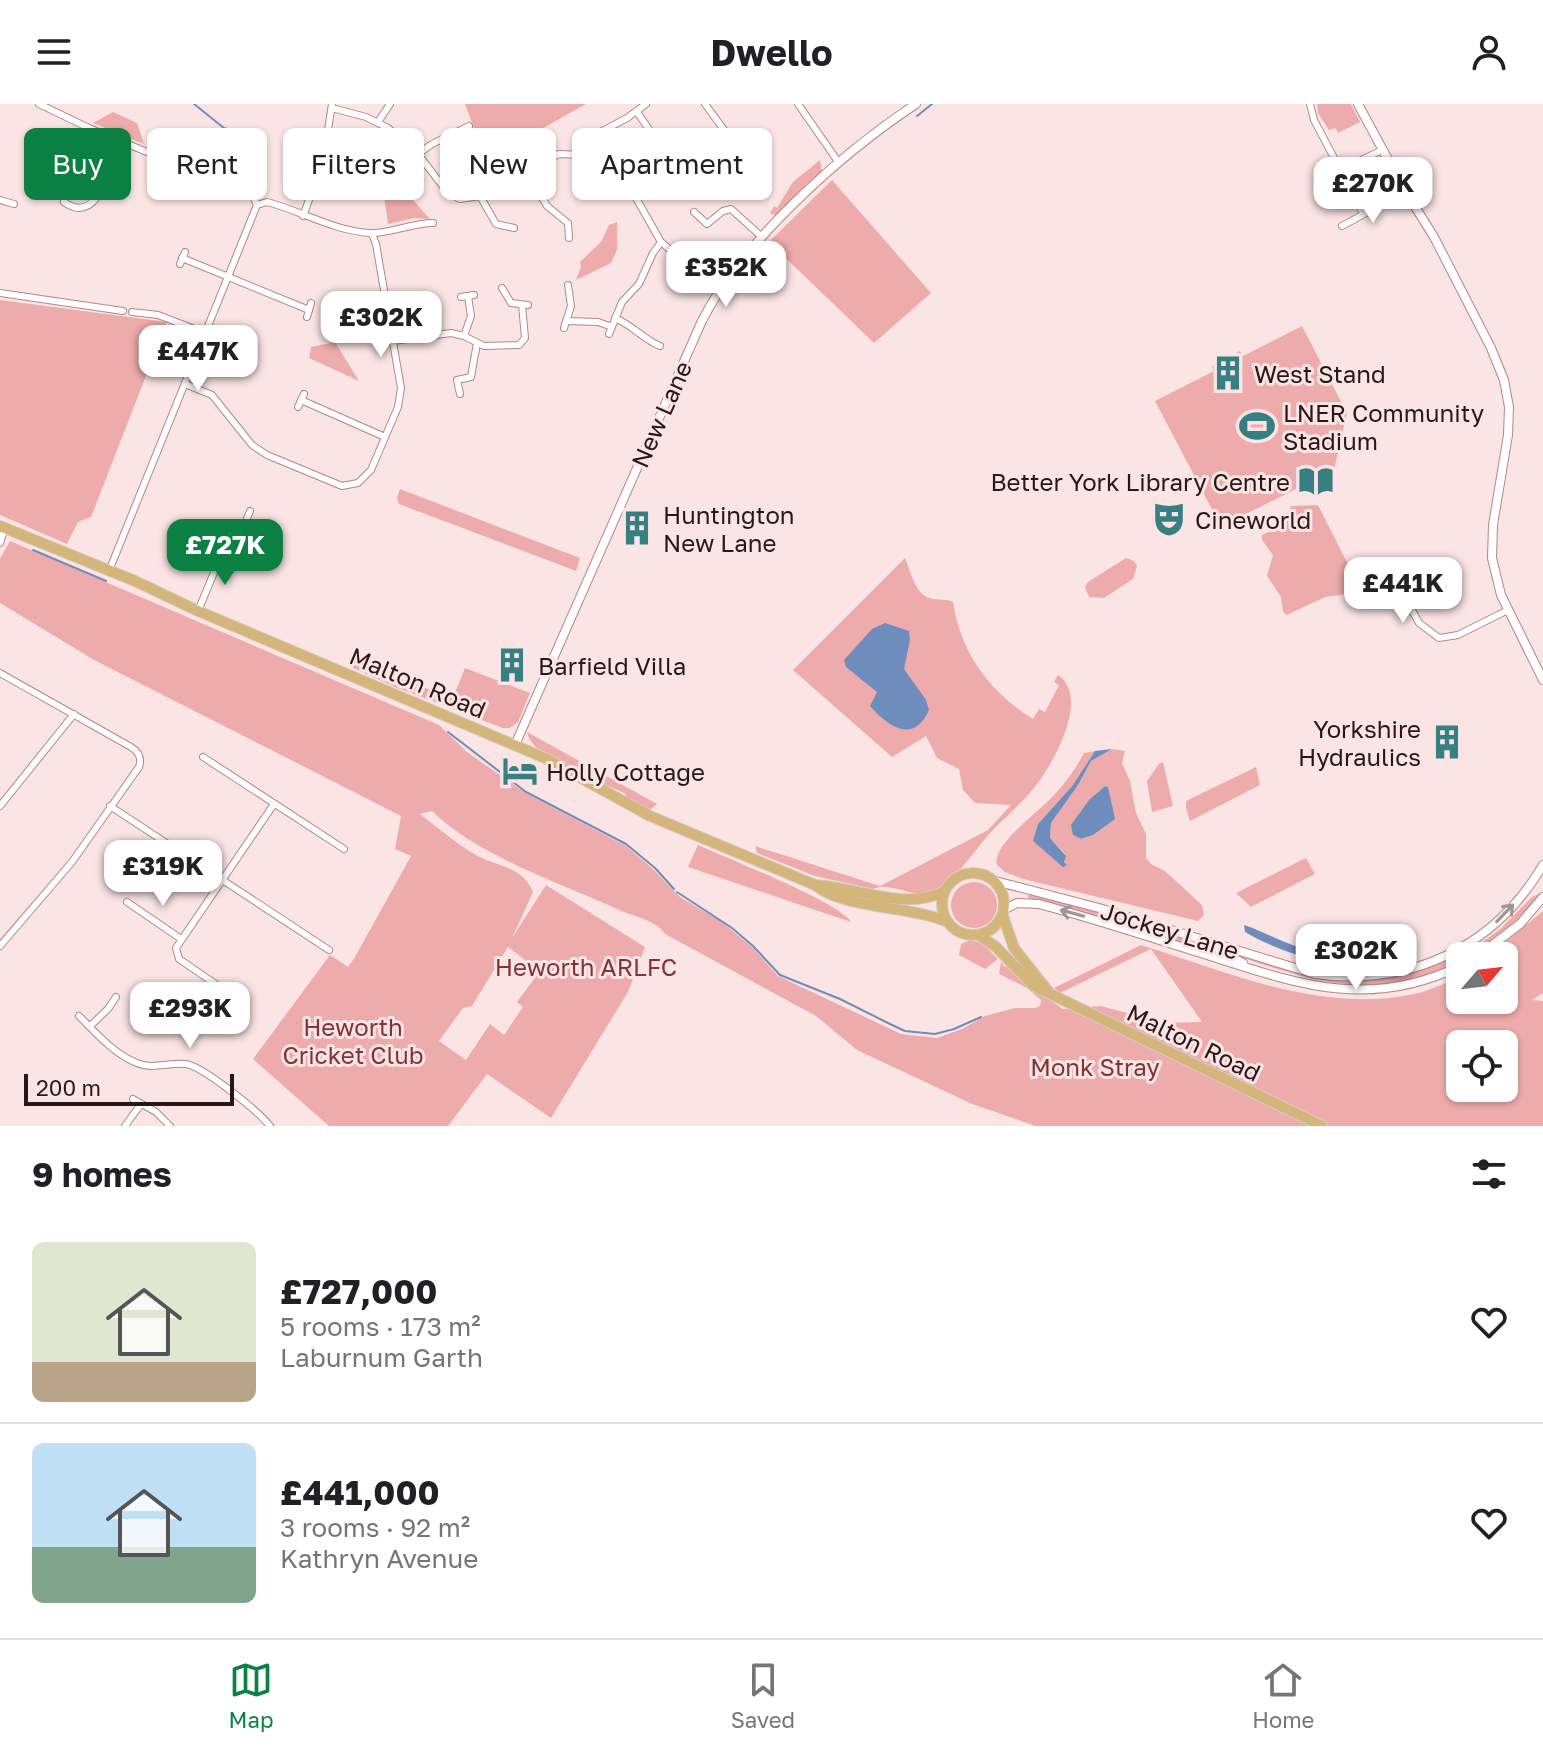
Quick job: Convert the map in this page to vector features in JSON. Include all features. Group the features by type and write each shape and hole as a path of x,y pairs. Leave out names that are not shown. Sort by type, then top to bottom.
{"main road":[{"name":"Malton Road","path":"3,527 545,758 650,816 815,885 832,897 917,912 948,922"},
{"path":"965,874 984,874 995,881 1003,894 1004,913 993,929 979,935 964,934 948,922 943,912 945,891 950,883 965,874"},
{"name":"Malton Road","path":"815,885 910,899 931,897 945,891"},
{"name":"Malton Road","path":"1004,913 1014,948 1049,992"},
{"name":"Malton Road","path":"979,935 996,947 1034,986 1322,1126"}],"street":[{"path":"39,104 91,128"},
{"path":"378,122 390,104"},
{"path":"608,128 646,104"},
{"path":"705,104 723,128"},
{"path":"798,104 839,163"},
{"name":"New Lane","path":"515,745 678,374 720,287 762,237 839,163 916,104"},
{"path":"1310,104 1314,120 1363,213"},
{"path":"1358,104 1434,237 1491,348 1507,390 1508,435 1493,525 1492,558 1498,586 1508,610 1543,680"},
{"path":"329,128 332,106 387,128"},
{"path":"637,112 647,128"},
{"path":"424,150 469,126"},
{"path":"1324,137 1334,132"},
{"path":"109,571 257,205 253,196 131,146"},
{"path":"1341,170 1382,150"},
{"path":"424,162 440,185"},
{"path":"0,200 14,204"},
{"path":"64,200 71,207 84,207 96,200"},
{"path":"303,216 309,200"},
{"path":"482,200 496,224 514,228"},
{"path":"544,200 565,219 570,228 569,238"},
{"path":"637,200 661,242 698,274 720,287"},
{"path":"1342,226 1390,200"},
{"path":"257,205 267,202 333,228 372,234 418,223 433,223"},
{"path":"694,212 707,224 723,211 731,209 762,237"},
{"path":"570,228 580,228"},
{"path":"185,384 212,395 259,451 333,484 346,486 358,483 371,470 401,395 372,234"},
{"path":"568,285 571,306 565,324 598,322 610,331 622,302 639,284 661,242"},
{"path":"182,258 309,310"},
{"path":"393,341 444,333 464,336 490,347 523,342 525,305 507,300 502,288"},
{"path":"0,293 123,311"},
{"path":"464,336 471,316 468,296"},
{"path":"132,312 158,315 205,333"},
{"path":"615,318 631,325 648,341 660,346"},
{"path":"648,341 653,333"},
{"path":"471,377 477,343"},
{"path":"460,394 457,380 480,375"},
{"path":"301,400 385,437"},
{"path":"198,611 223,551 242,531 250,511"},
{"path":"0,543 3,527"},
{"path":"213,542 223,551"},
{"path":"1387,564 1419,623 1439,638 1458,635 1508,610"},
{"path":"1533,656 1543,662"},
{"path":"0,673 136,750 140,759 139,767 62,875 0,946"},
{"path":"0,806 74,714"},
{"path":"203,757 344,849"},
{"path":"239,1000 179,959 176,948 274,804"},
{"path":"110,806 329,950"},
{"name":"Jockey Lane","path":"995,881 1099,908 1315,974 1374,976 1414,969 1455,952 1509,910 1543,865"},
{"path":"1496,942 1520,924 1543,897"},
{"path":"127,902 181,939"},
{"name":"Jockey Lane","path":"1004,913 1017,903 1039,904 1320,988 1372,990 1418,982 1446,971"},
{"path":"1217,944 1222,953 1253,970"},
{"path":"90,1026 116,997"},
{"path":"79,1016 125,1056 139,1064 181,1064 204,1071 270,1126"},
{"path":"133,1099 156,1112 170,1126"},
{"path":"125,1126 141,1104"}],"green space":[{"path":"465,104 586,104 543,128 474,128"},
{"path":"1317,104 1351,104 1360,122 1338,133 1336,128 1329,130 1318,113"},
{"path":"113,112 137,123 144,144 131,139 131,128 105,128 93,123"},
{"path":"1377,158 1396,193 1392,195 1389,190 1374,197 1370,191 1360,196 1349,172"},
{"path":"820,160 822,172 776,216 770,213 774,206 777,208 793,182"},
{"path":"832,180 931,293 874,343 769,242"},
{"path":"385,200 413,200 430,219 414,218 388,224"},
{"path":"617,222 617,250 611,263 576,280 580,262 601,242 609,225"},
{"path":"0,300 167,322 91,517 78,522 67,544 0,515"},
{"name":"LNER Community Stadium","path":"1302,326 1347,413 1334,470 1236,519 1217,519 1155,401 1214,371 1212,366 1240,351 1243,356"},
{"path":"335,342 359,381 309,358 311,347"},
{"path":"400,489 580,558 576,571 399,504"},
{"path":"1318,505 1362,592 1325,597 1287,615 1283,612 1281,597 1267,576 1273,555 1262,540 1262,535 1282,526 1291,506"},
{"name":"Monk Stray","path":"10,541 439,725 467,752 527,794 626,846 680,897 722,922 753,948 778,976 901,1034 937,1038 985,1016 1015,1008 1040,1006 1041,1000 1027,988 999,974 1001,962 1063,1009 1101,1006 1164,1023 1202,1022 1151,949 1060,993 1054,988 1141,945 1241,978 1345,999 1380,999 1420,993 1446,982 1446,1014 1518,1014 1518,942 1505,942 1543,911 1543,993 1532,1000 1543,1001 1543,1126 1036,1126 972,1104 857,1050 816,1016 665,934 656,925 495,854 450,827 432,811 420,814 471,852 514,871 528,883 533,892 512,938 546,885 645,947 628,992 551,1118 487,1074 448,1126 329,1126 253,1059 330,955 348,967 355,957 411,856 395,849 401,816 94,660 0,603 0,559","holes":["508,947 540,971 517,1002 523,1007 504,1035 490,1024 466,1060 439,1041 463,1008 472,1006"]},
{"path":"905,558 913,580 923,594 953,602 970,655 1003,697 1033,719 1039,709 1045,712 1059,685 1054,682 1058,675 1067,685 1071,697 1067,726 1040,780 957,873 933,891 925,893 888,887 873,889 815,876 757,853 755,846 880,886 988,830 1011,805 975,803 963,790 959,769 937,758 926,736 892,757 793,670"},
{"path":"1126,558 1137,566 1133,579 1104,598 1089,597 1085,587 1088,582"},
{"path":"352,661 453,698 465,668 530,693 518,722 510,728 503,728 395,687 351,667"},
{"path":"527,732 657,804 649,811 633,803 624,793 554,761 541,752"},
{"path":"1112,749 1125,751 1122,763 1130,781 1136,813 1146,834 1146,858 1202,905 1204,915 1198,921 1023,879 997,865 997,857 1009,838 1049,801 1084,753 1095,751 1073,785 1038,824 1064,863 1065,854 1050,838 1051,823 1091,761","holes":["1105,786 1108,787 1114,819 1093,835 1081,839 1073,835 1089,802"]},
{"path":"1163,762 1173,806 1152,812 1147,781"},
{"path":"1256,767 1260,785 1190,821 1186,801"},
{"path":"698,845 805,892 851,922 688,867"},
{"path":"1306,858 1315,874 1251,907 1236,893"},
{"path":"974,882 991,888 997,905 991,922 974,928 957,922 951,905 957,888"},
{"path":"1029,893 1108,913 1212,947 1215,952 1231,958 1028,898"},
{"path":"1541,893 1517,922 1492,942 1483,942 1500,929 1532,897"},
{"path":"970,940 986,944 998,959 985,969 959,955 961,944"},
{"path":"1235,955 1328,979 1354,981 1401,976 1446,960 1446,967 1431,974 1375,985 1320,980"}],"water":[{"path":"885,623 909,631 904,669 926,700 929,710 916,727 900,729 885,720 870,706 877,692 846,667 844,660 872,629"},
{"path":"1112,749 1091,761 1051,823 1050,838 1066,856 1064,862 1067,865 1063,867 1033,841 1038,824 1073,785 1095,751"},
{"path":"1105,786 1108,787 1115,819 1093,835 1081,839 1073,835 1071,825 1089,800"},
{"path":"1244,925 1305,949 1318,951 1345,947 1357,952 1356,956 1329,960 1299,955 1245,932"}],"waterway":[{"path":"194,104 224,128"},
{"path":"917,116 932,104"},
{"path":"33,550 106,581"},
{"path":"448,732 526,792 626,844 674,889"},
{"path":"677,892 732,928 780,975 840,999 905,1031 935,1034 981,1017"}],"place":[{"name":"West Stand","path":"1228,373"},
{"name":"LNER Community Stadium","path":"1257,426"},
{"name":"Better York Library Centre","path":"1316,481"},
{"name":"Cineworld","path":"1169,519"},
{"name":"Huntington New Lane","path":"637,528"},
{"name":"Barfield Villa","path":"512,665"},
{"name":"Yorkshire Hydraulics","path":"1447,742"},
{"name":"Holly Cottage","path":"520,771"}],"park label":[{"name":"Heworth ARLFC","path":"586,966"},
{"name":"Heworth Cricket Club","path":"353,1040"}]}
